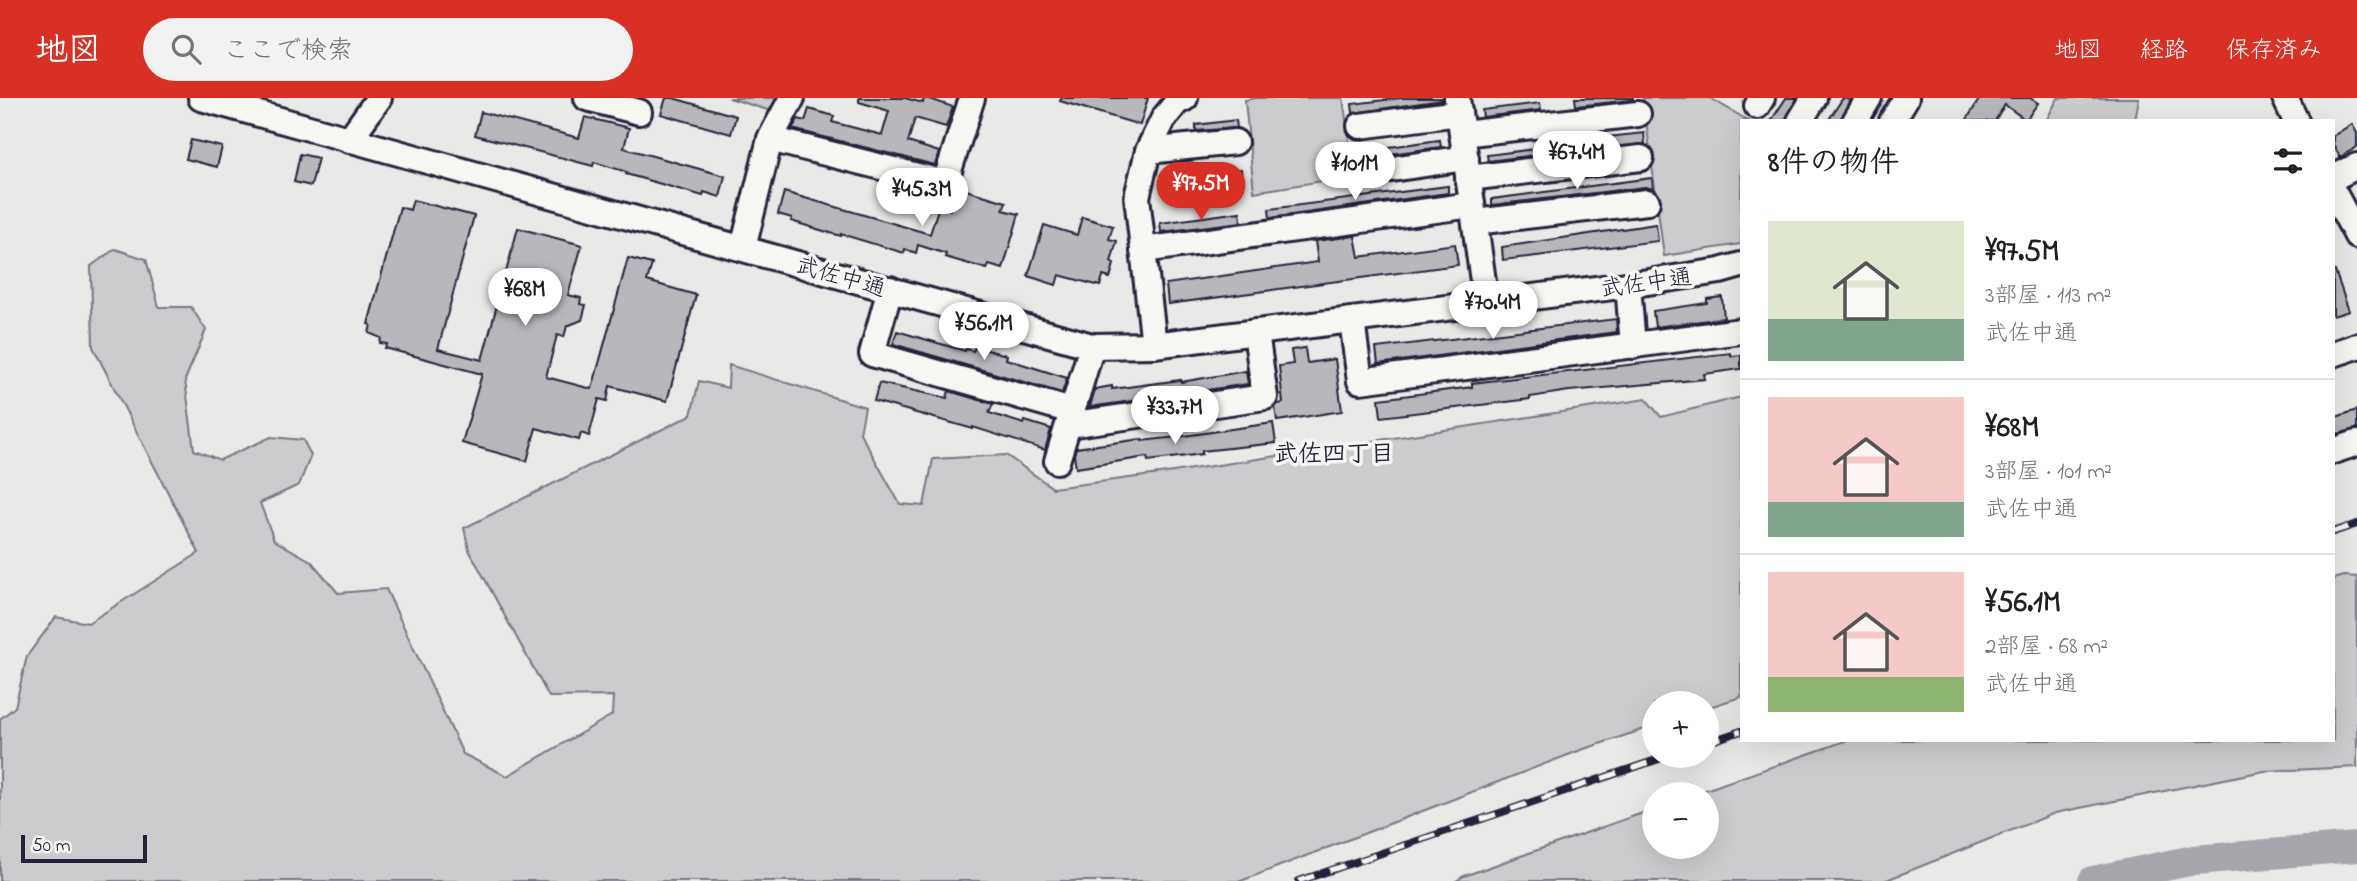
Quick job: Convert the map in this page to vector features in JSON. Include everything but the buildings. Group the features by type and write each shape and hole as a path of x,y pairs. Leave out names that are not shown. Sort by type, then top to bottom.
{"street":[{"name":"武佐中通","path":"201,98 236,102 349,140 1092,346 1154,345 1629,285 1720,271 1740,265"},
{"path":"349,140 379,98"},
{"path":"587,98 639,112"},
{"path":"743,248 770,139 792,98"},
{"path":"770,139 945,183 972,98"},
{"path":"1154,345 1137,197 1149,151 1164,118 1177,102 1185,98"},
{"path":"1801,119 1814,98"},
{"path":"1856,119 1869,98"},
{"path":"2285,98 2295,119"},
{"path":"1371,172 1463,136 1638,114"},
{"path":"1360,126 1641,158"},
{"path":"1463,136 1486,302"},
{"path":"1149,151 1235,142"},
{"path":"2335,177 2357,166"},
{"path":"2335,195 2357,236"},
{"path":"1143,250 1474,214 1647,202"},
{"path":"1629,285 1633,346"},
{"path":"890,289 872,354 1070,418 1265,397 1256,332"},
{"path":"1352,320 1360,381 1740,331"},
{"path":"1057,461 1092,346"},
{"path":"2335,353 2357,346"},
{"path":"2335,450 2357,443"}],"shaded area":[{"path":"729,98 782,98 774,112"},
{"path":"1343,98 1354,176 1254,192 1245,100"},
{"path":"1643,98 1710,98 1746,119 1740,119 1740,244 1664,256"},
{"path":"2058,98 2139,98 2135,119 2047,119"},
{"path":"115,249 146,259 159,307 191,307 206,330 185,380 194,450 220,460 271,437 303,440 311,455 299,485 260,503 274,540 311,561 338,593 386,589 463,754 507,776 612,715 613,696 549,697 469,550 464,528 691,415 699,381 728,388 729,365 865,407 860,433 900,504 924,506 933,459 1006,455 1053,488 1646,399 1661,417 1740,397 1740,697 1719,704 1719,691 1642,691 1642,730 1581,750 1241,881 0,881 0,719 15,707 27,656 56,617 88,623 199,553 93,347 91,266"},
{"path":"2357,577 2357,767 2264,771 2055,813 1884,881 1456,881 1642,813 1642,859 1719,859 1719,785 1842,742 2335,742 2335,578"}],"waterway":[{"path":"2093,881 2194,860 2357,847"}],"railway":[{"path":"2335,531 2357,524"},
{"path":"1719,739 1740,731"},
{"path":"1299,881 1642,765"}],"district":[{"name":"武佐四丁目","path":"1334,453"}]}
